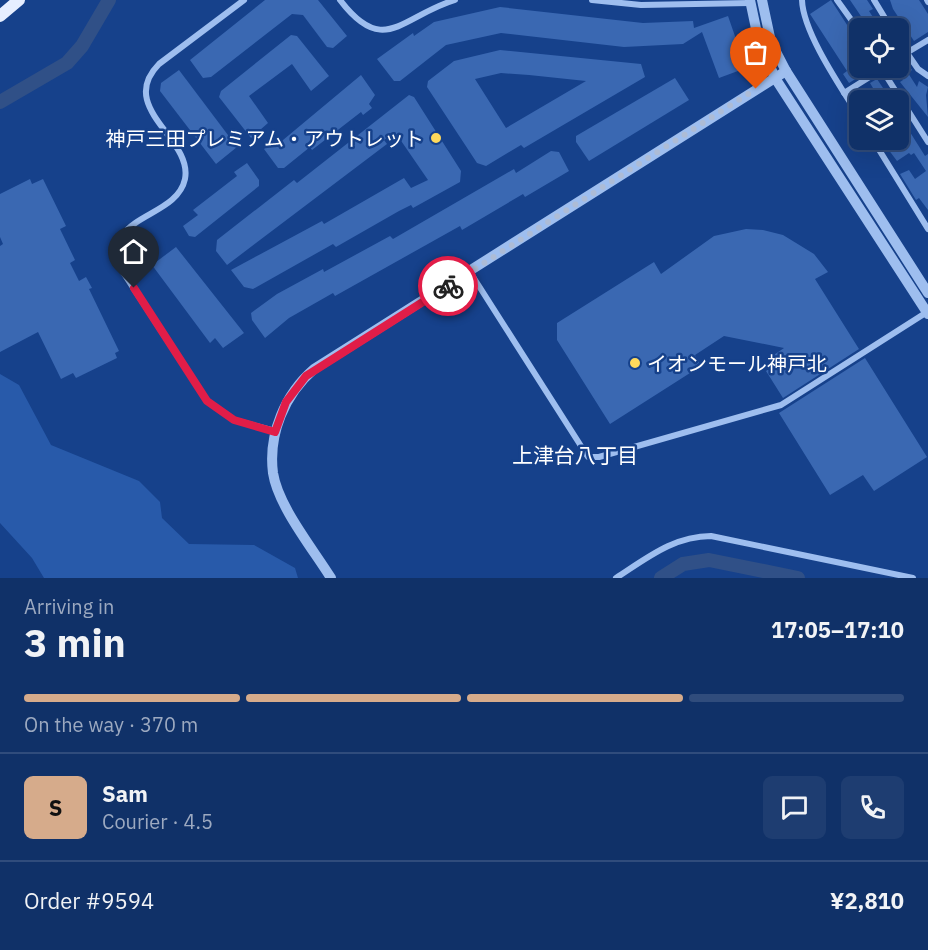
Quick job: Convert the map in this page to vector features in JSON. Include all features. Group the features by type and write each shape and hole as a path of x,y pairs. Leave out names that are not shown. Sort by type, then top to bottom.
{"main road":[{"path":"0,16 19,0"}],"street":[{"path":"244,0 159,64 151,76 146,90 149,107 181,155 184,179 177,195 125,232 119,244 119,258 123,272 207,401 234,420 275,432"},
{"path":"340,0 360,24 377,30 386,30 455,0"},
{"path":"470,272 588,457 599,457 781,405 928,312 774,78 758,38 750,2 641,5 592,0"},
{"path":"762,0 771,42 786,71 928,293"},
{"path":"802,0 803,9 818,47 849,101"},
{"path":"837,0 850,18"},
{"path":"874,0 885,18"},
{"path":"909,52 928,39"},
{"path":"909,56 918,69 928,76"},
{"path":"331,578 279,492 273,472 275,432 286,402 299,384 314,369 786,71"},
{"path":"844,93 867,78"},
{"path":"889,78 928,142"},
{"path":"879,150 928,229"},
{"path":"616,578 664,547 691,536 711,536 913,578"}],"shaded area":[{"path":"0,374 19,385 51,445 139,481 160,502 162,518 189,544 254,545 295,568 298,578 44,578 32,558 0,523"}],"building":[{"path":"265,0 318,0 347,36 333,48 327,47 303,15 292,14 211,77 203,78 190,60"},
{"path":"831,0 849,28 849,78 857,78 849,83 843,74 847,71 810,14"},
{"path":"850,0 867,0 873,9 869,11 874,18 862,18"},
{"path":"890,0 919,0 928,14 928,32 914,41 909,33 909,18 899,18"},
{"path":"500,7 643,23 693,21 694,28 728,16 746,68 719,78 702,32 683,44 624,47 501,33 446,45 400,81 394,81 377,59 413,33 414,36 434,22"},
{"path":"291,35 297,36 329,76 311,91 292,64 249,96 268,123 251,138 219,97 221,91"},
{"path":"500,50 641,64 645,77 524,148 521,145 486,166 477,163 427,87 428,81 454,61","holes":["501,73 586,81 506,128 475,79"]},
{"path":"179,70 237,147 216,164 160,91 161,83"},
{"path":"361,75 375,95 369,104 372,108 363,115 361,112 312,150 310,147 284,168 278,168 264,149 274,142 277,145"},
{"path":"909,75 917,87 919,81 928,87 926,95 928,117 909,93 909,90 900,82 903,80 902,78 909,78"},
{"path":"675,78 689,100 589,161 576,142 576,136"},
{"path":"877,79 884,90 870,90 873,88 870,83"},
{"path":"409,95 414,97 461,171 460,182 413,208 411,205 399,211 336,247 333,244 253,289 244,287 231,270 322,221 324,224 404,178 411,188 428,180 395,132 384,140 387,144 227,265 216,251 217,240 294,180 297,183"},
{"path":"909,131 925,156 928,154 928,210 919,198 916,200 900,174 909,170 915,179 926,171 914,153 911,155 909,153 897,161 889,150 909,150"},
{"path":"551,151 559,152 569,171 525,197 523,194 462,230 460,226 335,296 333,293 289,318 265,338 252,320 251,313 277,294 323,269 324,272 390,236 393,239 514,169 516,173"},
{"path":"247,163 259,180 259,186 195,237 189,236 183,226 198,215 193,210 237,176 234,172"},
{"path":"30,179 32,184 43,179 66,226 60,229 75,260 70,263 79,281 86,277 92,288 89,289 119,351 115,353 117,358 76,378 73,373 61,379 38,332 0,352 0,246 3,244 0,237 0,194"},
{"name":"イオンモール神戸北","path":"746,229 783,235 814,254 828,272 815,279 859,349 783,398 766,371 772,367 768,359 784,348 724,336 695,355 701,366 610,424 557,340 557,323 654,262 661,274 714,236"},
{"path":"176,247 244,333 223,348 215,338 210,343 152,265"},
{"path":"865,358 927,457 874,491 863,475 830,495 779,413"}],"waterway":[{"path":"0,102 67,63 82,46 109,0"},
{"path":"661,578 683,564 709,560 798,578"}],"way so far":[{"path":"448,286 646,157 756,89"}],"place":[{"name":"神戸三田プレミアム・アウトレット","path":"436,138"},
{"name":"イオンモール神戸北","path":"635,363"}],"district":[{"name":"上津台八丁目","path":"575,455"}],"route":[{"path":"134,288 207,401 225,416 275,432 286,402 314,369 448,286"}]}
